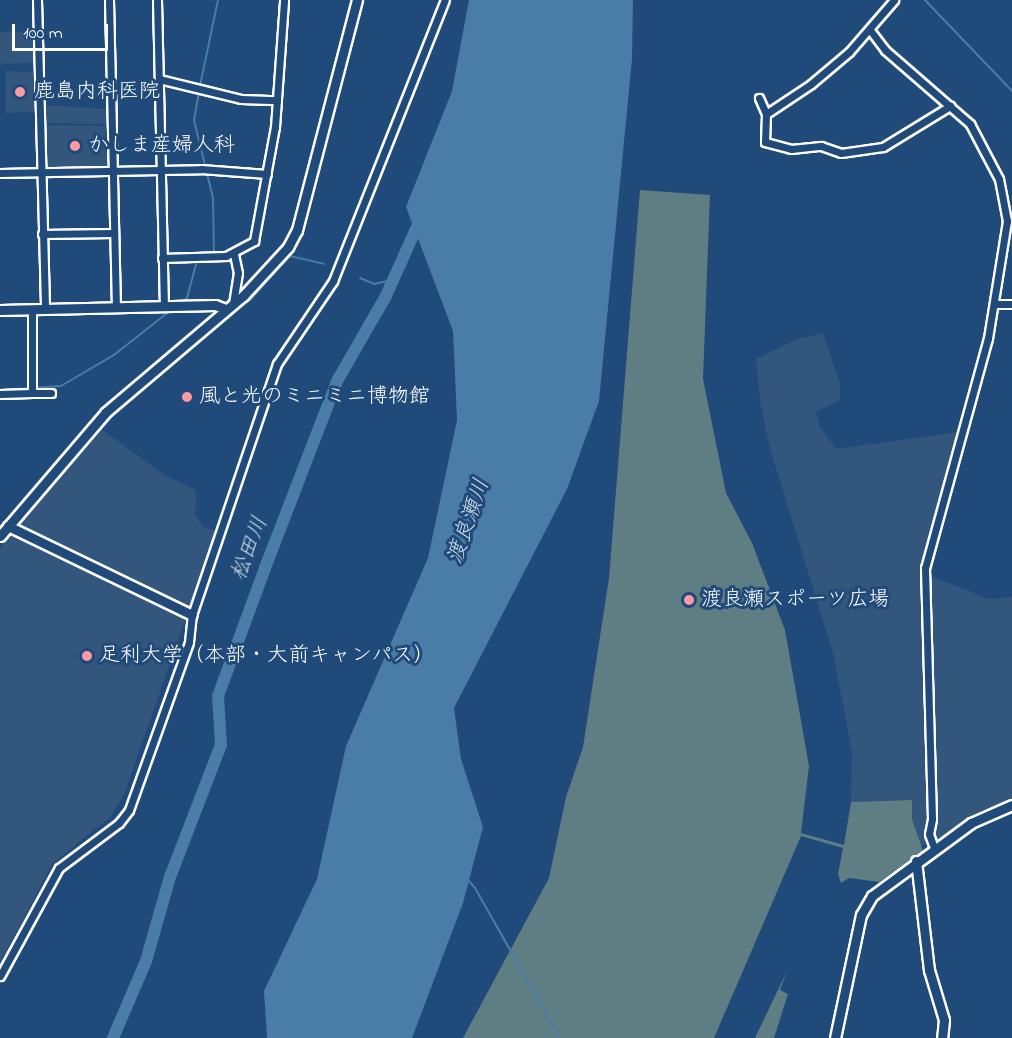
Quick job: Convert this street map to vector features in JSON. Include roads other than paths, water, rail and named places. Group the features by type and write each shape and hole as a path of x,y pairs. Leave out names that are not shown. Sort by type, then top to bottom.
{"street":[{"path":"37,0 45,310"},
{"path":"109,0 111,170 116,307"},
{"path":"157,0 164,306"},
{"path":"162,258 234,254 254,241 267,174 277,100 284,0"},
{"path":"0,536 106,412 229,307 288,247 297,230 357,0"},
{"path":"0,976 59,868 119,823 129,810 189,642 192,615 277,364 333,281 445,0"},
{"path":"766,114 819,78 870,30 894,0"},
{"path":"870,30 885,50 970,124 999,179 1007,221 995,304 925,568 932,819 929,834 934,848"},
{"path":"159,80 241,99 277,100"},
{"path":"759,98 766,114 765,142 791,149 821,146 841,153 883,147 950,106"},
{"path":"0,173 111,170 267,174"},
{"path":"42,234 113,233"},
{"path":"229,307 238,273 234,254"},
{"path":"995,304 1012,304"},
{"path":"0,310 215,305 229,307"},
{"path":"32,309 32,393"},
{"path":"0,394 51,393"},
{"path":"8,526 192,615"},
{"path":"836,1038 864,909 877,890 934,848 982,817 1012,805"},
{"path":"916,861 929,970 944,1020 942,1038"}],"water":[{"name":"渡良瀬川","path":"469,0 633,0 632,59 599,401 567,489 454,708 461,759 483,827 463,903 412,1038 267,1038 264,991 317,879 346,746 428,558 457,420 453,331 406,207 452,91"}],"waterway":[{"path":"200,86 218,0"},
{"path":"925,0 1012,91"},
{"path":"199,92 194,120 213,198 214,254"},
{"name":"松田川","path":"113,1038 146,961 170,877 221,745 218,696 265,568 337,381 385,298 421,218"},
{"path":"250,300 290,256 324,264"},
{"path":"180,303 187,298 197,260"},
{"path":"360,278 374,284 393,280"},
{"path":"0,390 61,386 114,355 171,310"},
{"path":"467,879 475,888 560,1038"}],"place":[{"name":"鹿島内科医院","path":"20,92"},
{"name":"かしま産婦人科","path":"75,146"},
{"name":"風と光のミニミニ博物館","path":"187,397"},
{"name":"渡良瀬スポーツ広場","path":"689,600"},
{"name":"足利大学（本部・大前キャンパス）","path":"87,656"}]}
